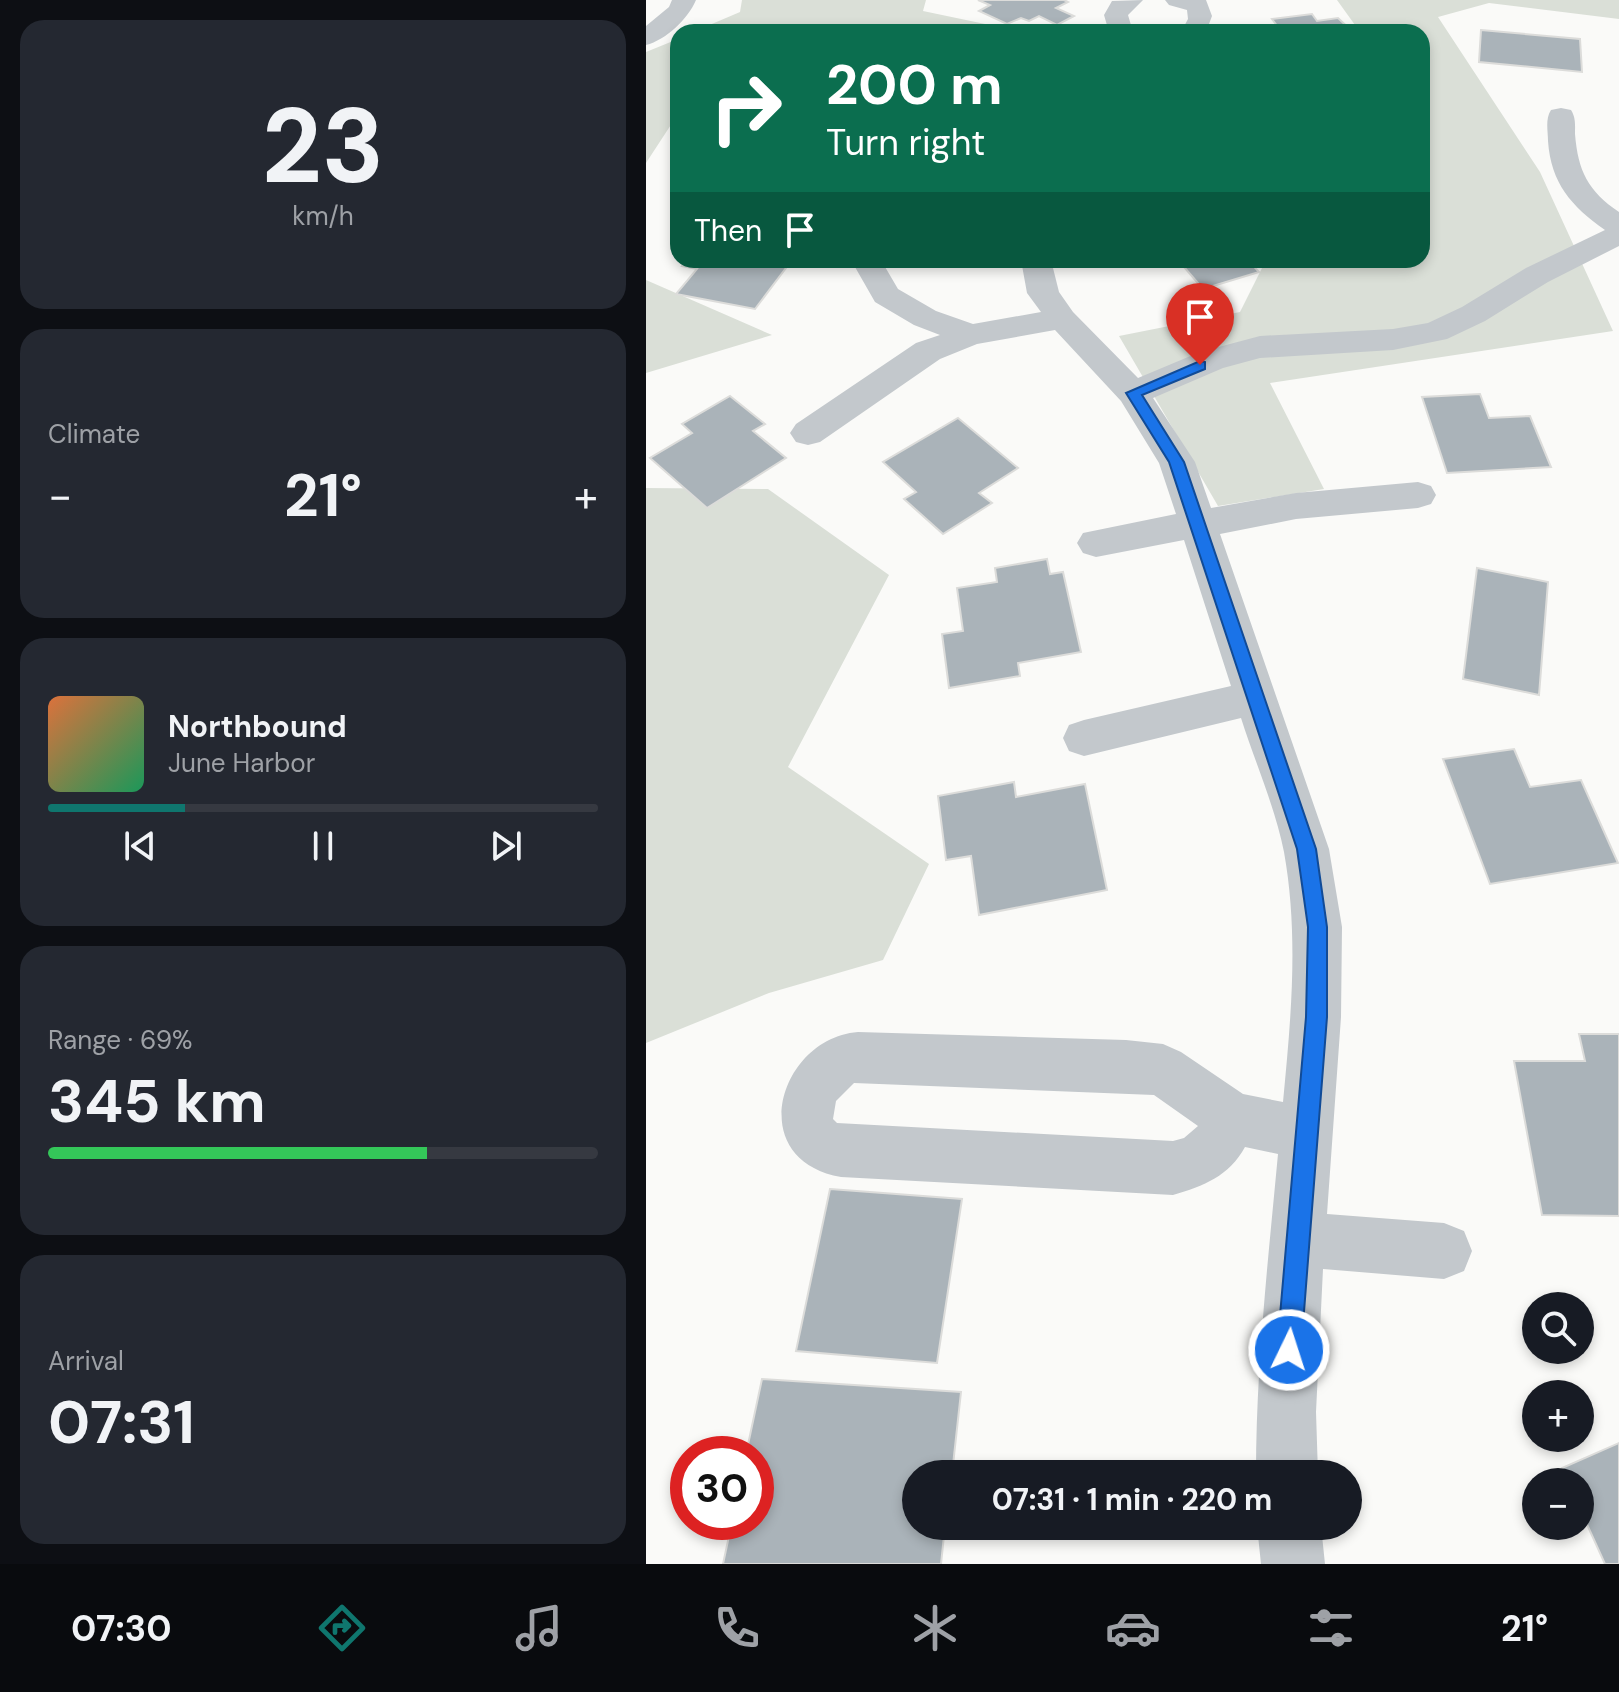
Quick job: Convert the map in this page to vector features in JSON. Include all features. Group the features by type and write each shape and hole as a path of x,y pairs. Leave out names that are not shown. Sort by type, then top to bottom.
{"street":[{"path":"646,38 679,11 684,0"},
{"path":"1120,24 1116,15 1121,6 1131,0"},
{"path":"1177,0 1197,5 1201,12 1199,24"},
{"path":"1561,116 1562,158 1570,183 1587,205 1619,226"},
{"path":"1133,393 1218,358 1259,347 1359,340 1394,342 1440,331 1539,274 1598,261 1619,234"},
{"path":"871,268 886,295 925,318 971,335"},
{"path":"1038,268 1043,293 1062,319 1133,393 1177,462 1306,849 1318,927 1316,1017 1286,1412 1287,1460"},
{"path":"808,433 928,351 971,335 1062,319"},
{"path":"1096,543 1296,506 1418,495"},
{"path":"1084,738 1256,697"},
{"path":"1232,1118 1219,1146 1199,1161 1173,1168 841,1150 823,1146 808,1129 806,1109 814,1087 831,1068 851,1058 1126,1066 1163,1070 1232,1118 1307,1134"},
{"path":"1298,1239 1444,1251"},
{"path":"1290,1540 1293,1564"}],"shaded area":[{"path":"742,0 926,0 923,11 985,24 712,24 740,12"},
{"path":"1337,0 1619,0 1619,19 1489,3 1438,17 1540,172 1613,331 1270,383 1324,489 1218,506 1119,336 1240,312 1262,268 1430,268 1430,24 1354,24"},
{"path":"670,42 670,126 646,163 646,52"},
{"path":"646,280 772,335 646,373"},
{"path":"646,488 768,489 889,575 788,767 929,864 883,960 769,993 646,1043"}],"building":[{"path":"978,0 1064,0 1068,2 1056,8 1074,16 1059,24 1039,16 1029,21 1021,18 1007,24 979,11 990,5"},
{"path":"1312,14 1317,21 1338,18 1344,24 1276,24 1272,19"},
{"path":"1481,30 1580,39 1582,72 1479,62"},
{"path":"692,268 786,268 755,309 676,294 697,269"},
{"path":"1185,268 1255,268 1259,272 1203,289"},
{"path":"1480,394 1489,418 1530,416 1551,467 1447,473 1422,397"},
{"path":"730,396 765,424 753,431 786,458 707,508 650,458 692,433 682,424"},
{"path":"958,418 1018,468 979,493 992,503 943,534 904,499 916,492 883,462"},
{"path":"1047,559 1050,574 1063,572 1081,652 1018,663 1020,676 949,688 942,634 963,631 957,588 997,582 995,568"},
{"path":"1477,568 1548,582 1539,695 1463,679"},
{"path":"1514,749 1530,787 1581,780 1618,863 1490,884 1443,759"},
{"path":"1014,782 1016,797 1085,784 1107,890 979,915 971,856 946,860 938,796"},
{"path":"1579,1034 1619,1034 1619,1216 1542,1215 1514,1061 1585,1061"},
{"path":"830,1189 962,1199 937,1363 796,1351"},
{"path":"762,1379 961,1392 954,1460 902,1460 902,1540 944,1540 941,1564 723,1564 728,1540 774,1540 774,1436 750,1436"},
{"path":"1619,1443 1619,1564 1605,1564 1594,1540 1594,1468 1562,1468"}],"route":[{"path":"1200,365 1133,393 1177,462 1306,849 1318,927 1316,1017 1289,1350"}]}
